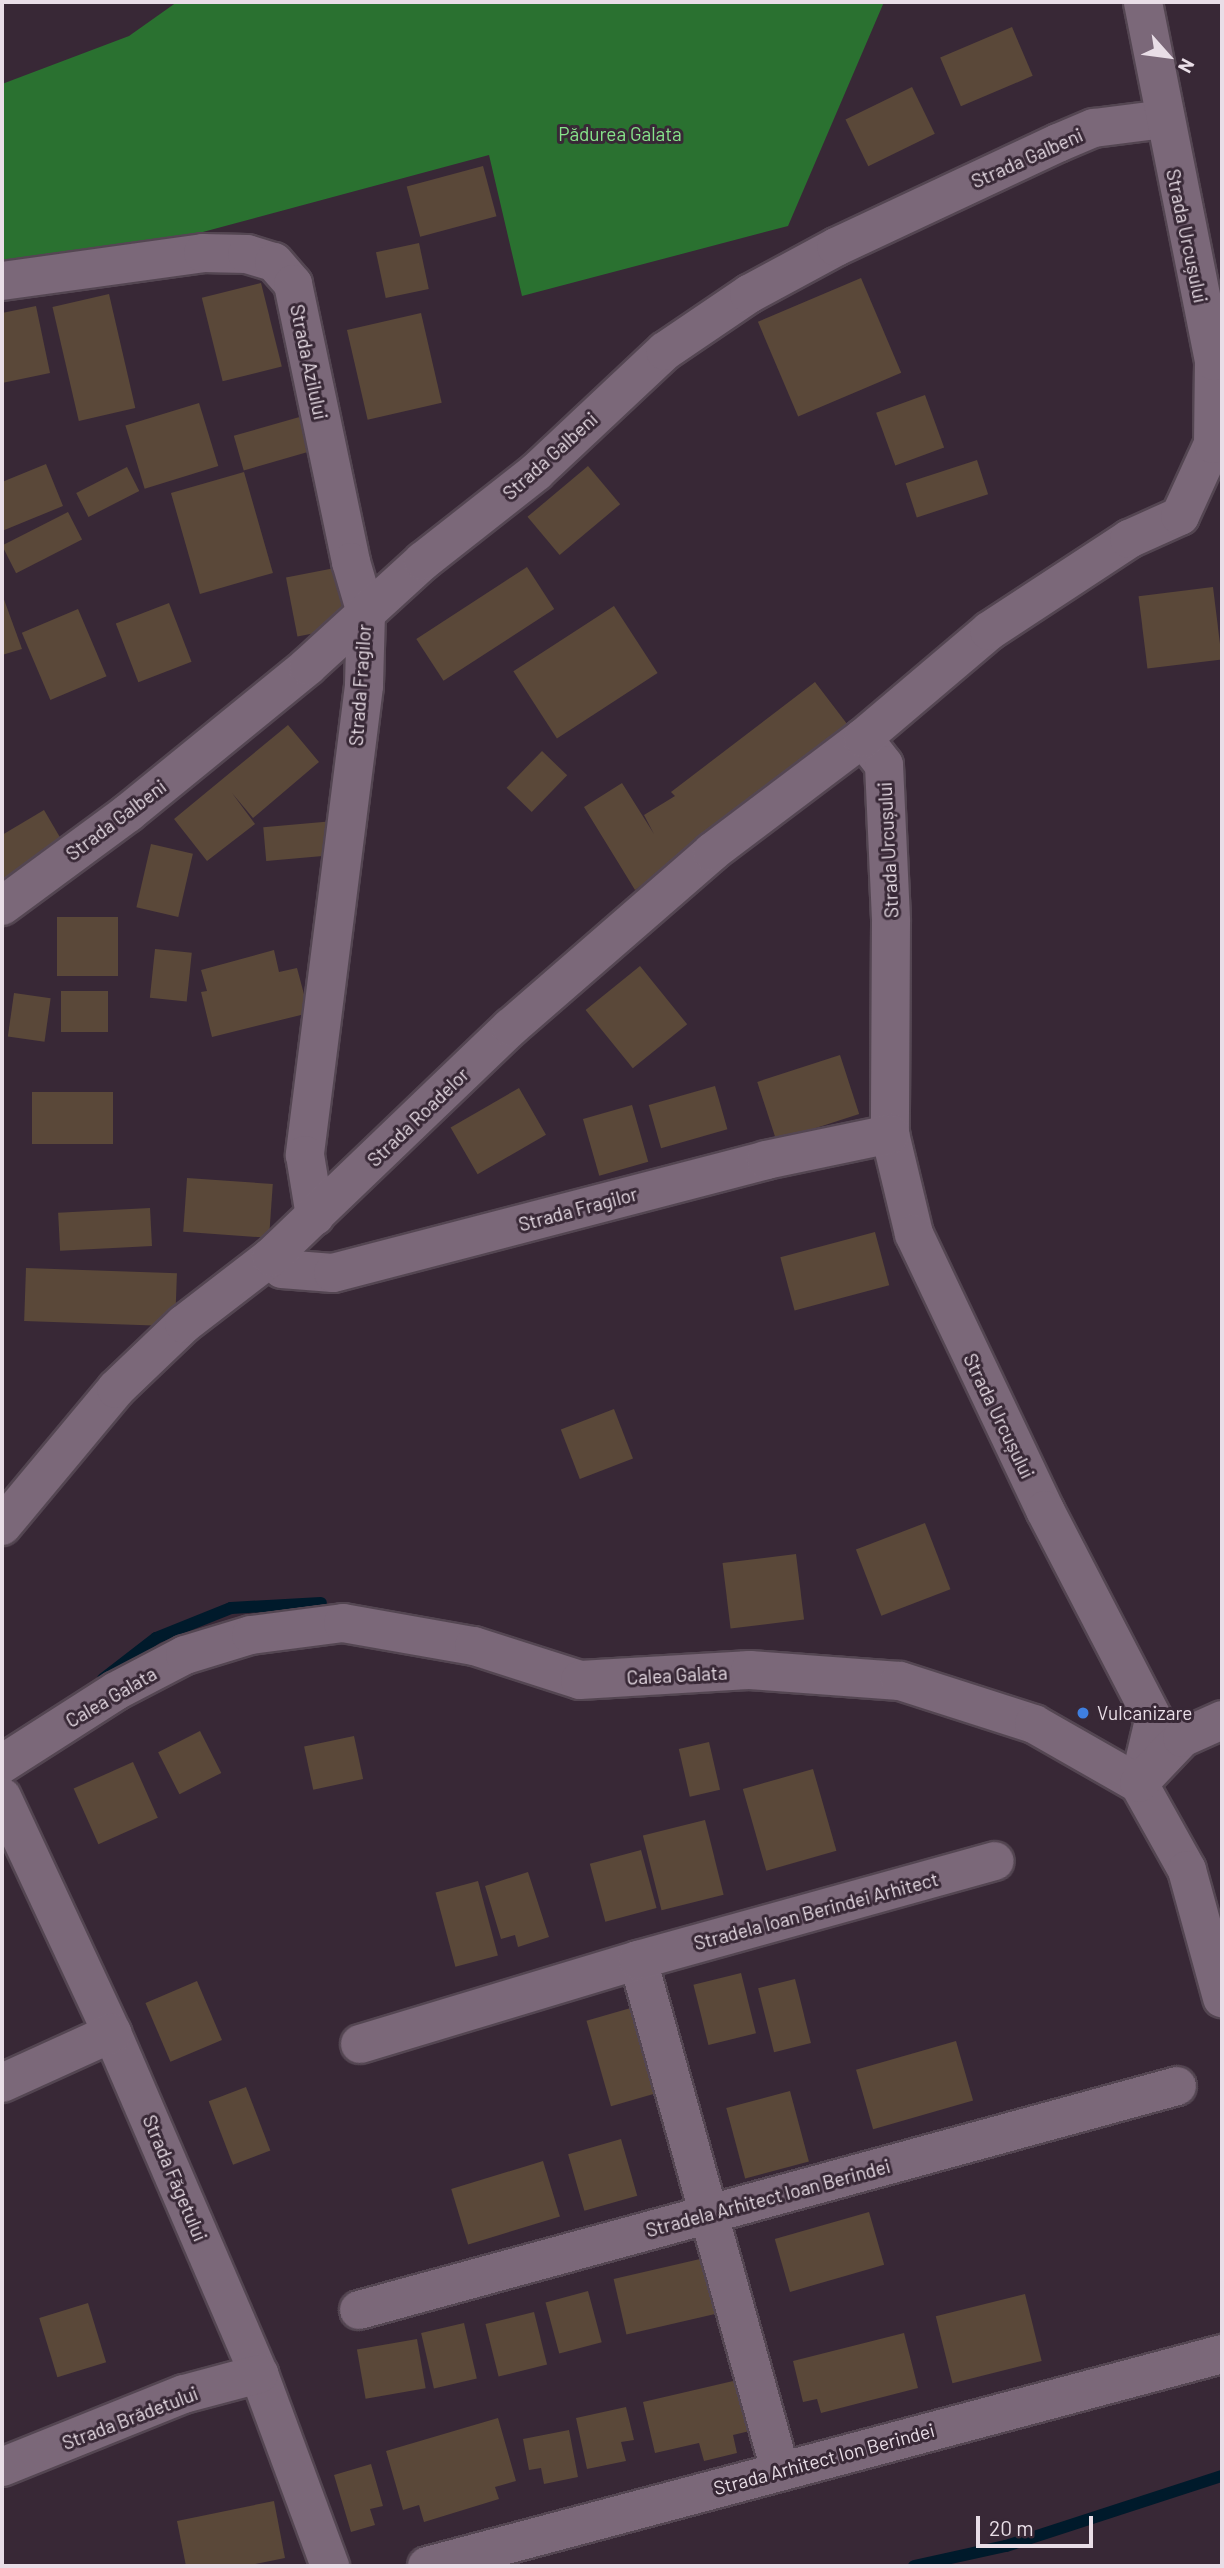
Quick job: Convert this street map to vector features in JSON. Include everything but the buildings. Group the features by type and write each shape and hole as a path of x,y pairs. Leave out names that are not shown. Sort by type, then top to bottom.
{"street":[{"name":"Strada Urcușului","path":"1139,1784 1154,1720 956,1328 914,1234 890,1134 891,922 884,765 863,738 989,631 1129,540 1180,516 1213,444 1214,361 1143,2"},
{"name":"Strada Galbeni","path":"2,906 139,804 308,666 366,613 536,472 665,351 749,294 835,247 1058,143 1094,128 1164,119"},
{"name":"Strada Azilului","path":"2,281 203,253 247,254 274,262 293,284 351,562 366,613"},
{"name":"Strada Fragilor","path":"315,1216 305,1155 364,686 366,613"},
{"name":"Strada Roadelor","path":"2,1526 116,1389 184,1324 271,1256 522,1017 712,852 863,738"},
{"name":"Strada Fragilor","path":"271,1256 282,1269 333,1273 766,1160 890,1134"},
{"name":"Calea Galata","path":"2,1765 116,1691 185,1655 251,1635 343,1623 474,1646 580,1680 750,1670 900,1681 1034,1724 1139,1784"},
{"path":"1222,1720 1182,1738 1139,1784 1187,1870 1222,1998"},
{"name":"Strada Făgetului","path":"2,1797 112,2033 259,2374 330,2566"},
{"name":"Stradela Ioan Berindei Arhitect","path":"360,2044 638,1960 994,1861"},
{"path":"638,1960 780,2470"},
{"path":"2,2083 112,2033"},
{"name":"Stradela Arhitect Ioan Berindei","path":"359,2310 1177,2086"},
{"name":"Strada Arhitect Ion Berindei","path":"427,2566 1222,2354"},
{"name":"Strada Brădetului","path":"2,2467 184,2394 259,2374"}],"green space":[{"name":"Pădurea Galata","path":"177,2 884,2 788,226 522,296 489,155 158,244 2,281 2,84 129,36"}],"waterway":[{"path":"103,1679 156,1638 231,1608 321,1603"},
{"path":"914,2566 1006,2546 1222,2476"}],"place":[{"name":"Vulcanizare","path":"1083,1713"}]}
